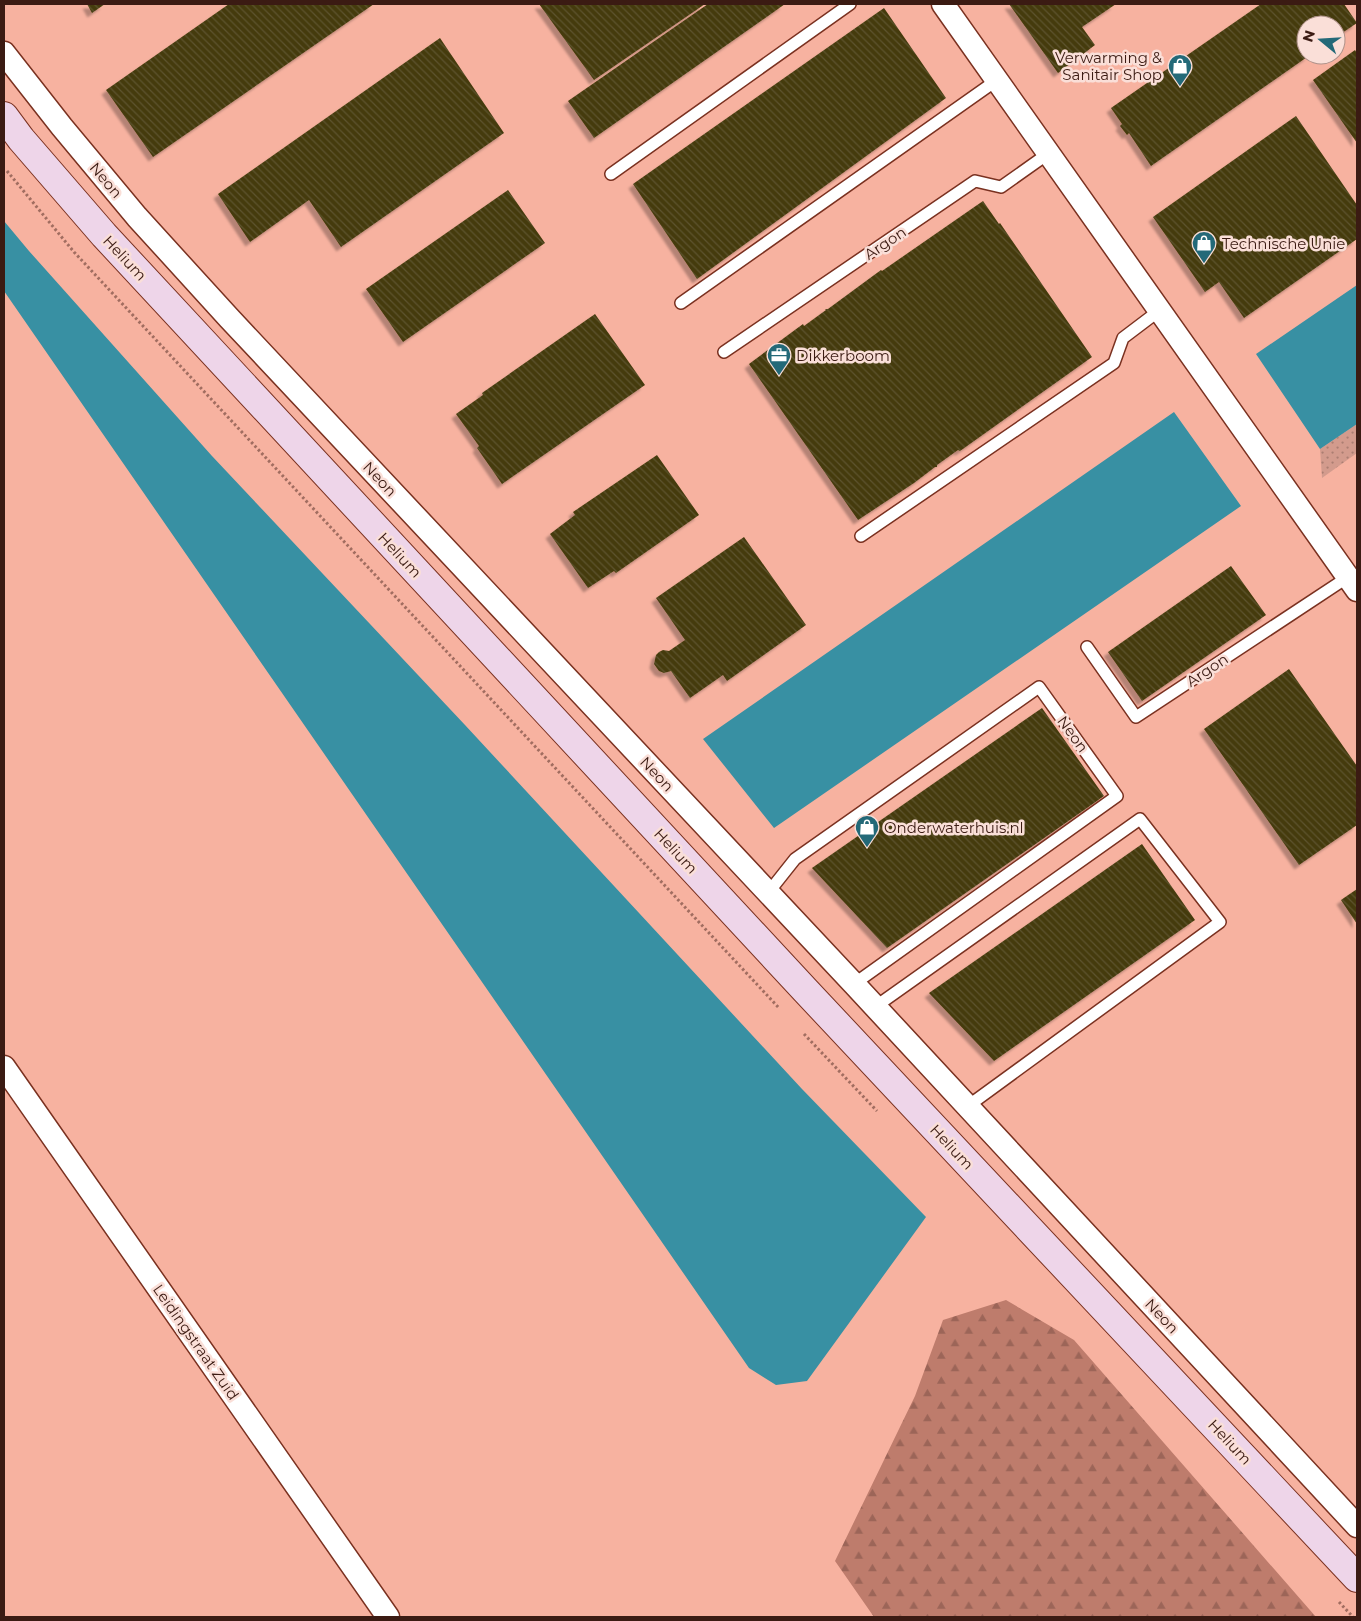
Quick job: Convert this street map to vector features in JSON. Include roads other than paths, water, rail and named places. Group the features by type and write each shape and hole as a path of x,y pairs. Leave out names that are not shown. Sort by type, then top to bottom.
{"street":[{"name":"Argon","path":"943,4 1353,583"},
{"name":"Neon","path":"4,54 137,217 242,332 968,1106 1357,1526"},
{"name":"Helium","path":"4,116 21,139 104,235 806,992 1357,1578"},
{"name":"Leidingstraat Zuid","path":"4,1067 388,1617"}],"lane":[{"path":"611,174 850,4"},
{"path":"681,303 997,80"},
{"name":"Argon","path":"724,352 976,181 1000,187 1049,153"},
{"path":"861,536 1114,363 1123,338 1160,310"},
{"name":"Argon","path":"1087,648 1136,717 1353,583"},
{"name":"Neon","path":"768,893 795,859 1039,686 1117,796 854,984"},
{"path":"875,1007 1140,819 1220,922 968,1106"}],"water":[{"path":"4,221 212,456 465,725 802,1089 926,1217 807,1381 776,1385 749,1368 4,291"},
{"path":"1357,285 1357,424 1320,449 1256,354"},
{"path":"1174,412 1241,506 774,828 703,739"}],"place":[{"name":"Verwarming & Sanitair Shop","path":"1180,87"},
{"name":"Technische Unie","path":"1204,264"},
{"name":"Dikkerboom","path":"779,376"},
{"name":"Onderwaterhuis.nl","path":"867,848"}]}
